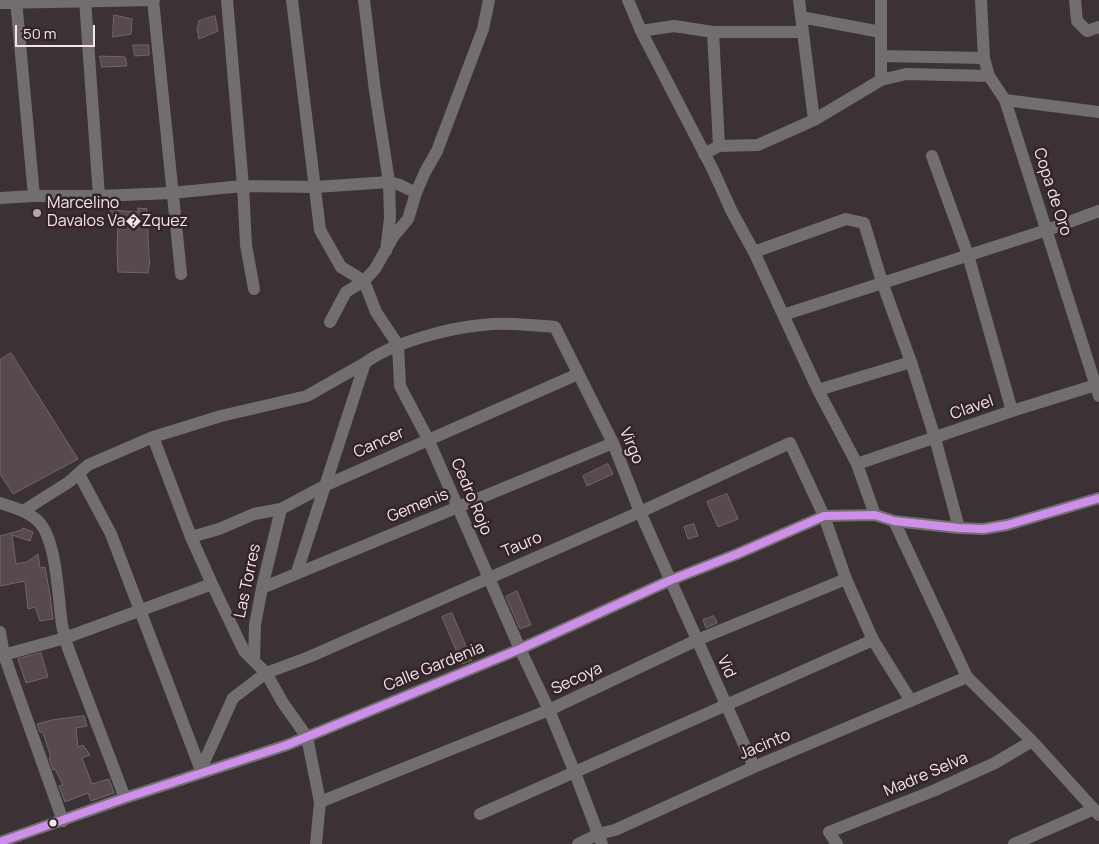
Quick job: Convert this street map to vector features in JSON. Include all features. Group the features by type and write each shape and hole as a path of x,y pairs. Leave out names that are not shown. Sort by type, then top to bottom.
{"street":[{"path":"85,0 99,196"},
{"path":"0,3 16,1 153,0 171,193 181,274"},
{"path":"227,0 243,186 246,245 254,289"},
{"path":"23,510 79,474 88,465 153,437 221,416 307,396 398,344 376,312 364,281 341,267 320,230 292,0"},
{"path":"364,0 389,182 390,218 386,251"},
{"path":"330,322 346,292 364,281 375,269 393,237 408,219 416,193 437,151 483,29 489,0"},
{"path":"628,0 641,30 754,252 818,390 857,464 875,515 894,522 982,529 1007,525 1099,498"},
{"path":"800,0 814,120"},
{"path":"881,0 881,80"},
{"name":"Copa de Oro","path":"981,0 984,58 989,76 1005,100 1098,388"},
{"path":"1075,0 1077,21 1087,31 1099,27"},
{"path":"16,1 34,196"},
{"path":"801,16 881,32"},
{"path":"641,30 674,26 713,32 803,32"},
{"path":"713,32 719,146"},
{"path":"881,56 984,58"},
{"path":"704,154 719,146 758,144 814,120 881,80 906,74 989,76"},
{"path":"1005,100 1099,112"},
{"path":"932,156 968,254 1012,411"},
{"path":"0,198 99,196 171,193 243,186 316,187 389,182 416,193"},
{"path":"783,315 1047,230 1099,211"},
{"path":"754,252 846,219 864,223 935,438 959,528"},
{"name":"Virgo","path":"398,344 481,325 519,324 555,327 613,443 640,512 671,580"},
{"name":"Cedro Rojo","path":"398,344 400,386 428,439 520,649 549,710 600,839"},
{"path":"818,390 911,362"},
{"path":"297,572 365,363"},
{"name":"Cancer","path":"191,537 254,514 282,509 324,486 578,374"},
{"name":"Clavel","path":"857,464 1012,411 1098,388"},
{"path":"153,437 191,537 244,651 266,673 283,703 307,737 320,802 316,844"},
{"name":"Gemenis","path":"262,588 613,443"},
{"name":"Tauro","path":"266,673 308,658 488,577 640,512 790,443 824,516"},
{"path":"79,474 111,534 202,771"},
{"path":"0,503 23,510 38,521 46,532 49,540 65,638 125,798"},
{"name":"Las Torres","path":"254,661 255,625 262,588 282,509"},
{"name":"Calle Gardenia","path":"0,842 202,771 307,737 520,649 671,580 738,554 824,516 875,515"},
{"path":"824,516 846,579 873,640 911,700"},
{"path":"894,522 967,677 1032,741 1097,812 1014,844"},
{"name":"Secoya","path":"320,802 549,710 696,640 846,579"},
{"name":"Vid","path":"671,580 754,767"},
{"path":"2,656 65,638 212,584"},
{"path":"0,632 2,656 63,820"},
{"path":"480,814 873,640"},
{"path":"202,771 232,698 266,673"},
{"name":"Jacinto","path":"578,844 600,839 615,830 754,767 967,677"},
{"name":"Madre Selva","path":"837,844 829,832 933,791 995,763 1032,741"}],"building":[{"path":"114,15 132,19 131,34 113,37"},
{"path":"215,16 218,31 199,39 197,29 199,21"},
{"path":"133,45 149,45 149,55 135,56"},
{"path":"100,56 125,57 127,66 102,67"},
{"path":"138,208 147,209 150,260 148,273 118,272 118,225 111,225 110,210 138,212"},
{"path":"11,353 78,459 13,494 0,474 0,360"},
{"path":"608,464 613,474 587,486 583,476"},
{"path":"727,494 738,519 718,527 707,502"},
{"path":"694,524 698,536 688,539 684,527"},
{"path":"23,528 33,532 30,541 12,535 16,564 27,562 38,554 40,568 45,567 53,619 40,621 35,607 28,609 25,581 0,586 0,536 22,530"},
{"path":"517,591 531,625 520,629 506,597"},
{"path":"452,613 472,660 462,664 442,617"},
{"path":"714,616 717,623 706,628 703,620"},
{"path":"41,653 48,677 26,683 18,659"},
{"path":"84,716 87,726 76,728 78,747 83,745 90,755 82,758 92,784 109,779 114,793 91,801 88,793 65,802 59,786 63,785 55,769 53,770 43,733 40,732 37,724"}],"transit line":[{"path":"0,842 125,798 287,745 520,649 671,580 824,516 875,515 894,521 983,529 1007,525 1099,498"}],"place":[{"name":"Marcelino Davalos Va�Zquez","path":"37,213"}]}
